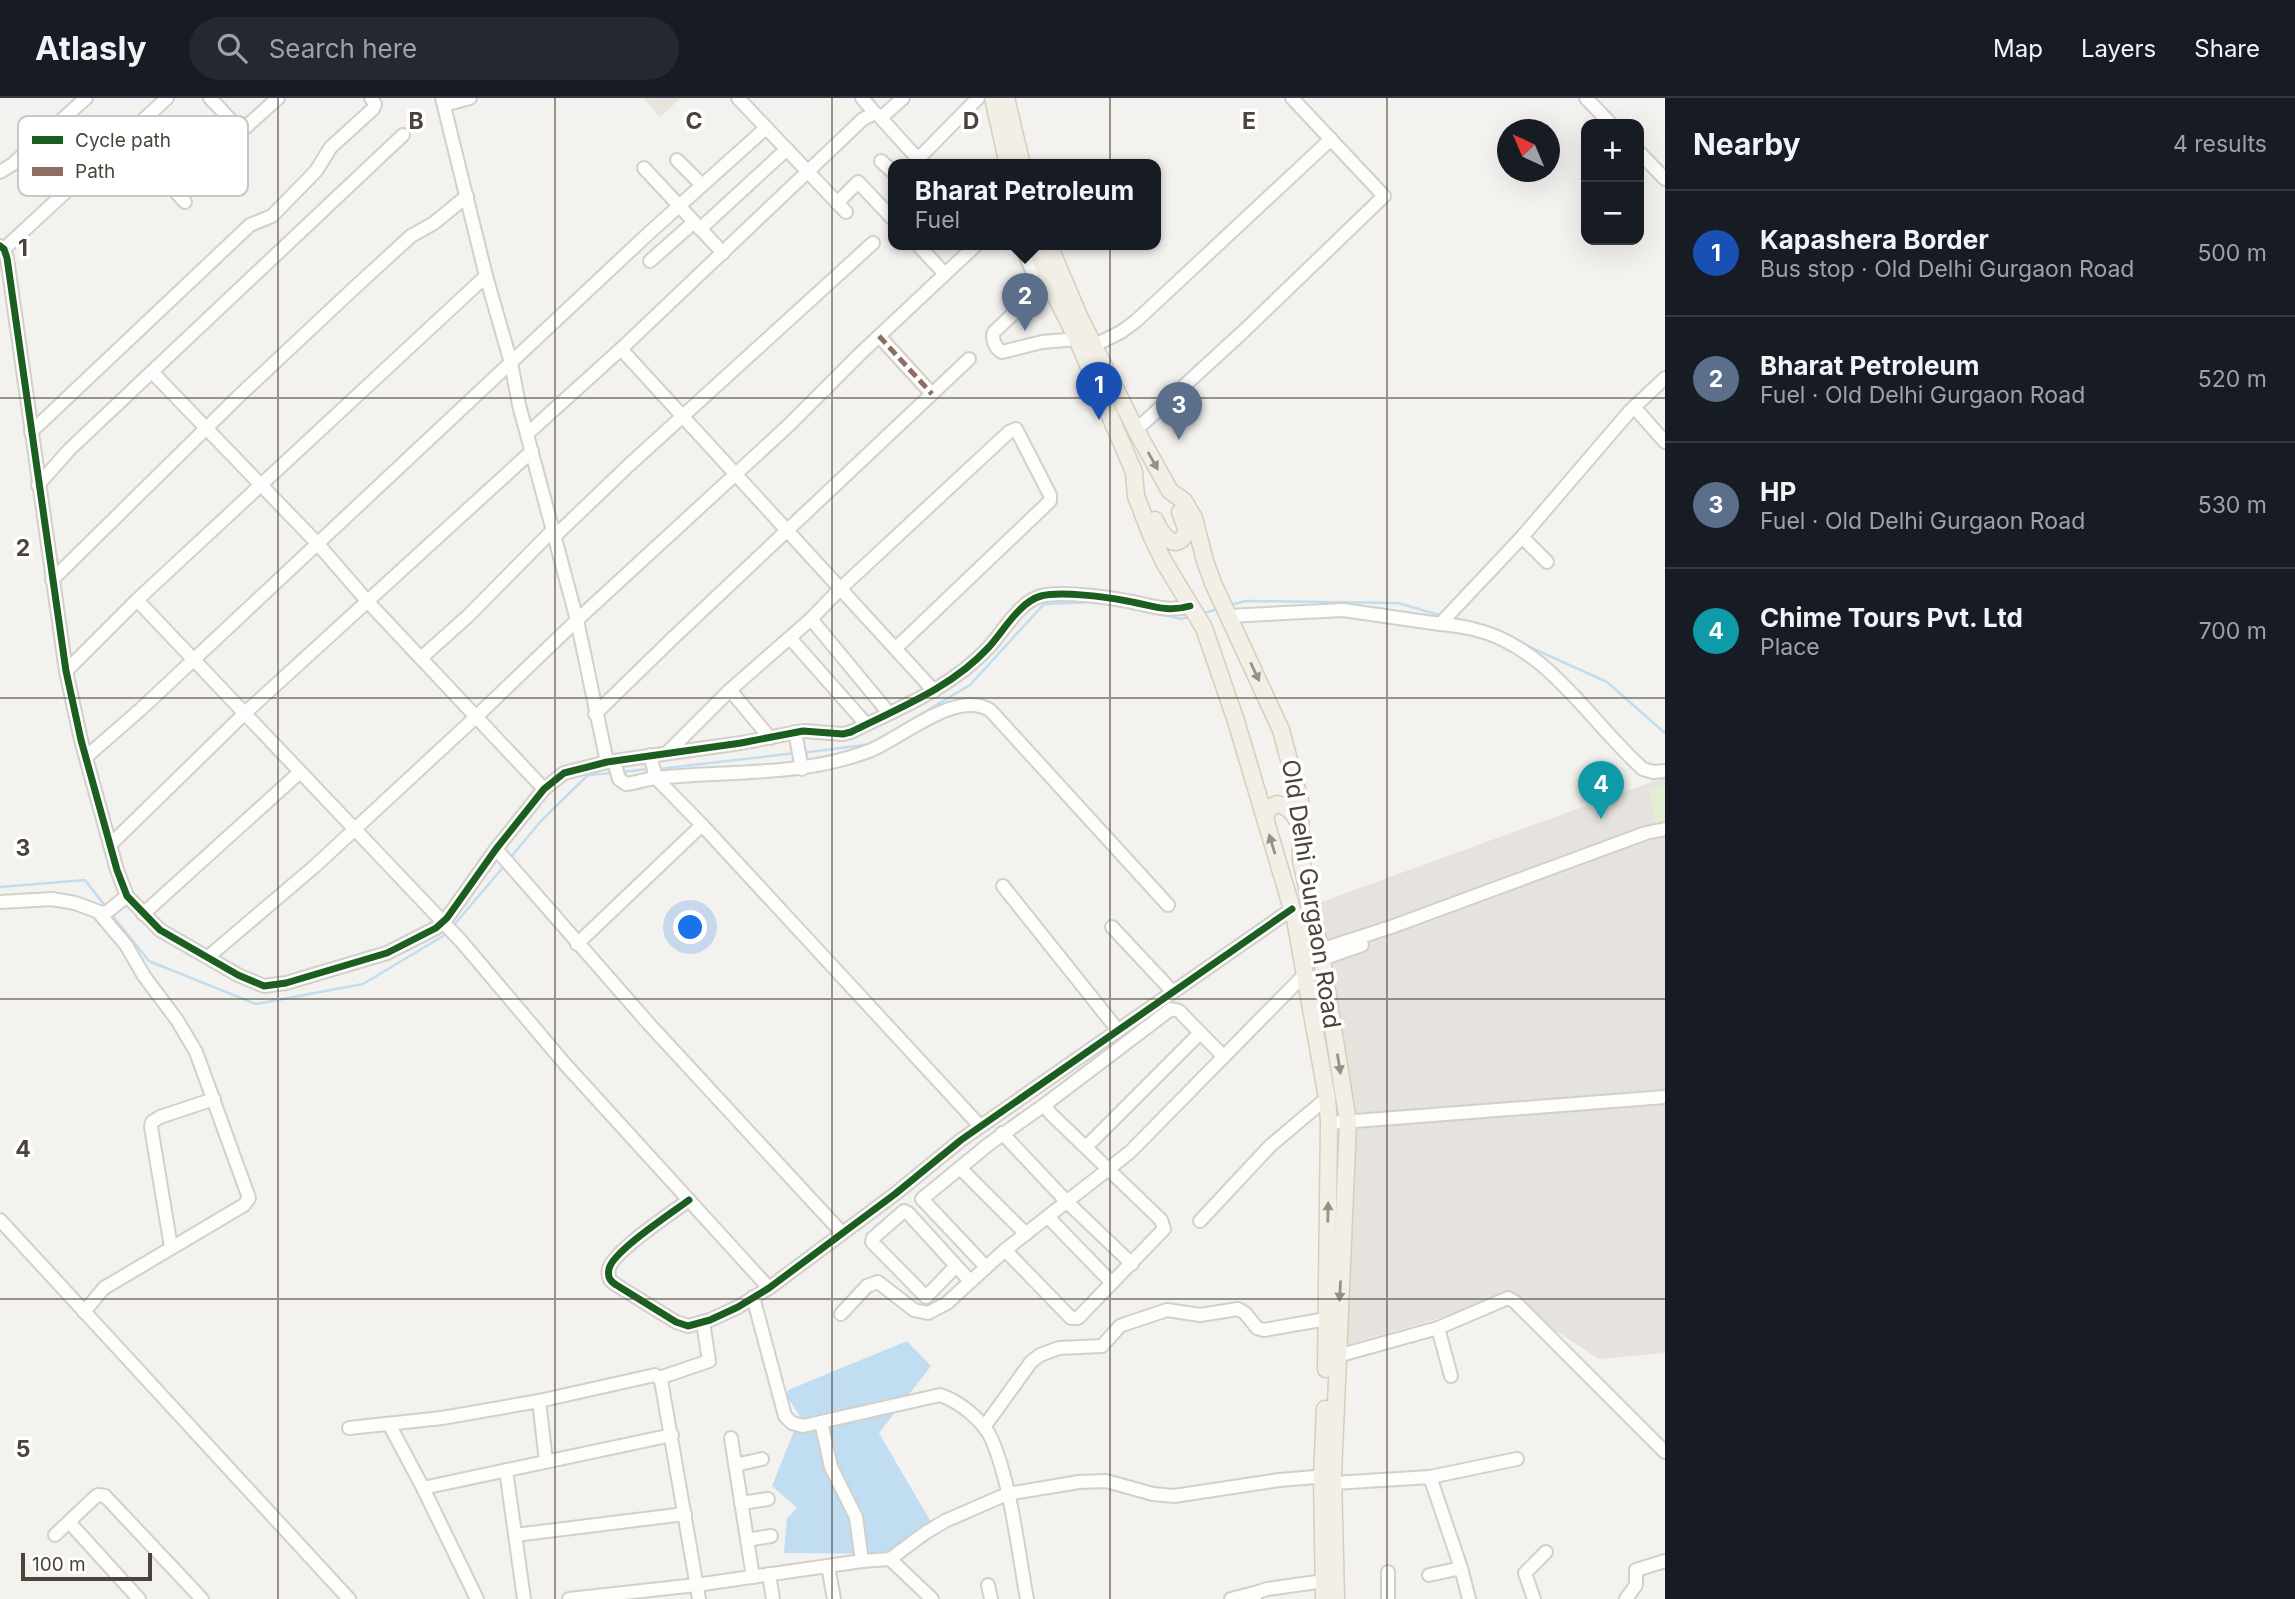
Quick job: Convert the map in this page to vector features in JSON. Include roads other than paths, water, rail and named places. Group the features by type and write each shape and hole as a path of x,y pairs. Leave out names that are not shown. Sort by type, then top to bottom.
{"main road":[{"path":"993,98 1014,159"},
{"path":"1006,98 1015,159"},
{"name":"Old Delhi Gurgaon Road","path":"1037,250 1044,285 1077,339 1133,472 1136,496 1151,535 1204,628 1236,721 1292,909 1327,1098 1329,1124 1326,1320 1332,1357"},
{"name":"Old Delhi Gurgaon Road","path":"1051,250 1093,346 1136,430 1170,491 1184,501 1194,518 1205,561 1281,730 1300,801 1301,860 1321,954 1348,1122 1332,1357 1324,1599"},
{"path":"1133,472 1161,533 1167,540 1176,541 1184,537 1187,531 1170,491"},
{"path":"1265,818 1269,808 1277,804 1286,806 1293,812 1301,826"},
{"name":"Old Delhi Gurgaon Road","path":"1330,1478 1336,1599"}],"street":[{"path":"66,116 86,98"},
{"path":"148,116 167,98"},
{"path":"210,98 227,116"},
{"path":"248,125 278,98"},
{"path":"31,432 250,225 272,216 316,171 331,147 373,109 375,104 370,98"},
{"path":"470,98 443,102 577,620 595,714 621,783 626,784 653,767 730,690 811,619 1009,432 1013,429 1019,431 1050,495 1050,501 896,648"},
{"path":"738,98 842,207 858,182 888,213"},
{"path":"862,98 918,159 978,98"},
{"path":"527,434 621,349 863,119 877,114 884,115 903,98"},
{"path":"1136,430 1384,196 1292,98"},
{"path":"1586,98 1606,119"},
{"path":"86,757 141,709 679,206 766,128"},
{"path":"38,485 70,449 403,135"},
{"path":"1093,346 1136,321 1331,139"},
{"path":"650,261 787,149"},
{"path":"1644,157 1665,179"},
{"path":"0,172 18,159"},
{"path":"677,160 702,185"},
{"path":"881,161 888,167"},
{"path":"644,168 723,253"},
{"path":"59,196 2,247 65,671 86,757 125,897 160,930 254,983 271,986 398,949 445,925 496,849 544,789 564,773 614,767 653,767 750,774 838,761 868,751 925,708 934,691 968,667 1024,607 1039,597 1087,596 1170,610 1194,611"},
{"path":"180,196 185,202"},
{"path":"52,580 206,428 411,236 434,223 467,196"},
{"path":"421,658 802,305 873,243"},
{"path":"923,250 945,274"},
{"path":"208,957 315,866 477,716 789,425 971,250"},
{"path":"1024,250 1044,285 994,332 993,338 998,349 1002,352 1042,342 1077,339"},
{"path":"65,671 137,600 486,276"},
{"path":"879,336 932,394"},
{"path":"621,349 934,691"},
{"path":"595,714 969,359"},
{"path":"152,372 317,543 368,602 544,789"},
{"path":"1440,624 1522,537 1634,407 1665,378"},
{"path":"1634,407 1665,442"},
{"path":"110,845 245,713 532,451"},
{"path":"1522,537 1547,562"},
{"path":"137,600 461,941 565,1064 769,1288"},
{"path":"1225,609 1343,610 1483,632 1511,644 1532,658 1562,684 1643,769 1665,771"},
{"path":"811,619 888,712"},
{"path":"790,638 866,724"},
{"path":"730,690 770,738"},
{"path":"668,752 795,735 843,734 888,712 925,708 946,710 976,704 990,710 1168,905"},
{"path":"795,735 801,766"},
{"path":"653,767 702,825 981,1126"},
{"path":"143,914 300,772"},
{"path":"577,944 702,825"},
{"path":"1321,954 1646,833 1665,829"},
{"path":"1321,954 1665,835"},
{"path":"496,849 577,944 785,1174 842,1233"},
{"path":"1003,886 1117,1029"},
{"path":"104,914 125,897"},
{"path":"0,902 52,899 75,903 104,914 192,1045 248,1194 248,1201 104,1288 84,1311"},
{"path":"689,1200 621,1252 609,1267 608,1278 682,1325 694,1325 723,1314 769,1288 981,1126 1292,909"},
{"path":"1112,927 1171,991"},
{"path":"841,1314 873,1283 883,1284 905,1305 928,1313 947,1303 1005,1250 1130,1152 1304,975"},
{"path":"986,1267 922,1199 1002,1133 1047,1104 1171,1009 1179,1011 1224,1057"},
{"path":"1086,1147 1200,1032"},
{"path":"1329,1124 1665,1097"},
{"path":"1200,1222 1270,1146 1327,1098"},
{"path":"171,1247 152,1122 214,1099"},
{"path":"1005,1250 1074,1319 1162,1234 1164,1224 1050,1113 1047,1104"},
{"path":"1002,1133 1067,1202 1132,1264"},
{"path":"960,1168 1026,1234"},
{"path":"956,1266 926,1297 872,1242 873,1238 904,1211 956,1266 970,1281"},
{"path":"1048,1217 1112,1283"},
{"path":"0,1220 349,1599"},
{"path":"753,1297 785,1416 797,1426 940,1395 950,1398 984,1427 992,1440 1007,1494 1027,1599"},
{"path":"1332,1357 1438,1328 1508,1298 1665,1452"},
{"path":"984,1427 1023,1370 1040,1355 1066,1347 1097,1348 1122,1325 1162,1311 1200,1315 1238,1309 1261,1330 1326,1320"},
{"path":"349,1428 442,1418 539,1401 652,1375 659,1378 709,1361 703,1322"},
{"path":"1438,1328 1451,1376"},
{"path":"659,1378 672,1435 699,1599"},
{"path":"539,1401 546,1461"},
{"path":"821,1422 831,1467 856,1517 862,1561"},
{"path":"389,1424 477,1599"},
{"path":"423,1488 672,1435"},
{"path":"731,1438 753,1577"},
{"path":"569,1599 890,1559 945,1521 1007,1494 1093,1480 1153,1494 1174,1496 1279,1480 1430,1477 1517,1459"},
{"path":"735,1465 762,1460"},
{"path":"506,1470 524,1599"},
{"path":"1430,1477 1469,1599"},
{"path":"55,1535 94,1498 98,1495 105,1496 202,1599"},
{"path":"741,1503 768,1499"},
{"path":"514,1535 685,1514"},
{"path":"68,1522 139,1599"},
{"path":"747,1540 771,1536"},
{"path":"1534,1599 1525,1573 1546,1552"},
{"path":"890,1559 926,1597"},
{"path":"1626,1599 1636,1585 1636,1570 1665,1561"},
{"path":"828,1566 834,1599"},
{"path":"1429,1575 1461,1568"},
{"path":"1388,1572 1388,1599"},
{"path":"769,1574 773,1599"},
{"path":"1231,1599 1324,1581"},
{"path":"988,1585 991,1599"}],"water":[{"path":"907,1341 931,1366 879,1433 931,1522 891,1554 784,1553 787,1518 797,1508 772,1486 800,1416 787,1397 788,1390"}],"waterway":[{"path":"1231,605 1245,601 1398,603 1439,615"},
{"path":"886,735 970,685 1044,604 1096,602"},
{"path":"1201,614 1218,609"},
{"path":"1160,614 1181,619 1191,616"},
{"path":"1521,643 1607,682 1665,733"},
{"path":"802,753 871,744"},
{"path":"659,769 795,753"},
{"path":"621,772 649,769"},
{"path":"510,858 541,821 588,775 614,773"},
{"path":"454,925 504,866"},
{"path":"0,887 85,880 106,907"},
{"path":"112,915 149,961 256,1004 363,984 448,933"}],"place":[{"name":"Bharat Petroleum","path":"1025,331"},
{"name":"Kapashera Border","path":"1099,420"},
{"name":"HP","path":"1179,440"},
{"name":"Chime Tours Pvt. Ltd","path":"1601,819"}]}
